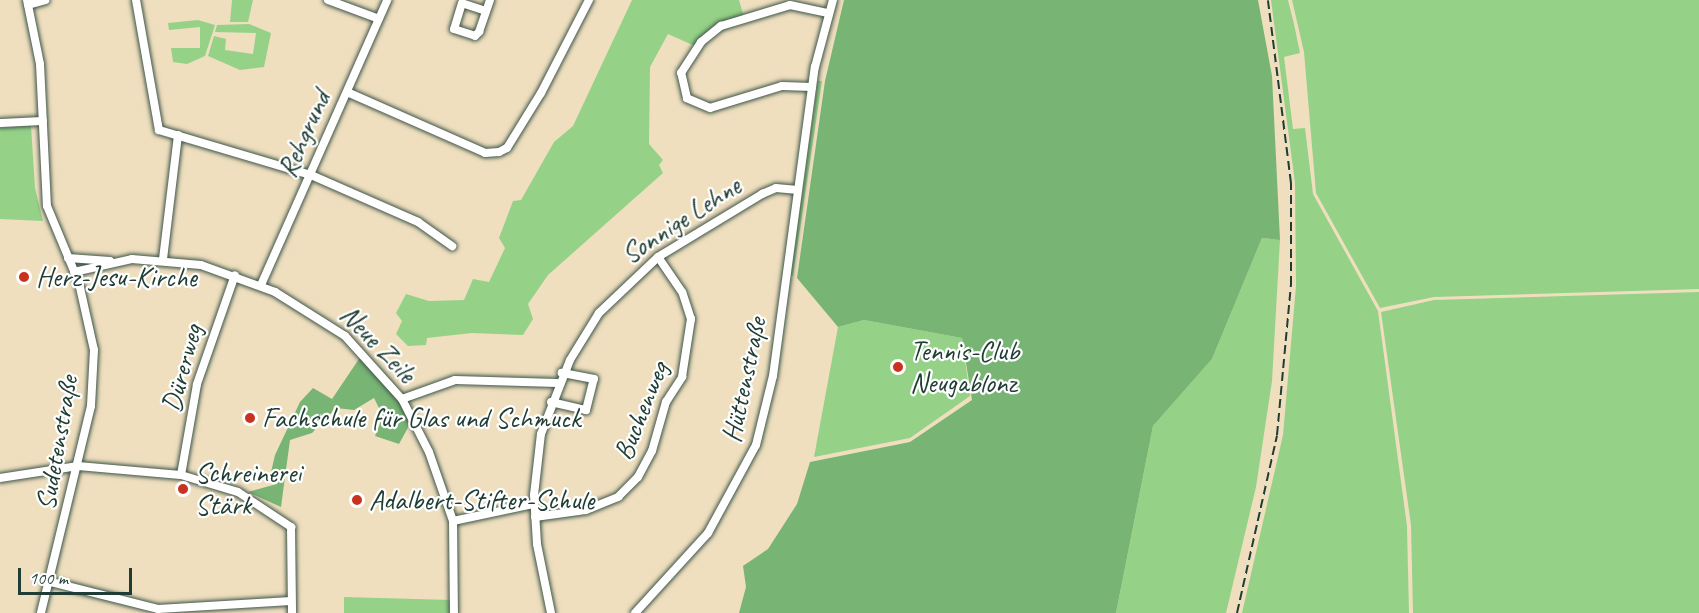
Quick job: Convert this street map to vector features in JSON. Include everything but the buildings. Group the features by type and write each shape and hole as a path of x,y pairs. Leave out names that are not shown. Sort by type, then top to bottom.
{"street":[{"path":"27,2 45,0"},
{"path":"136,0 153,70 156,127 310,175 418,222 452,246"},
{"path":"328,0 379,20"},
{"name":"Rehgrund","path":"261,285 387,0"},
{"path":"486,11 459,2 454,29 468,38 479,32 490,0"},
{"path":"347,92 485,153 498,152 507,148 542,93 590,0"},
{"name":"Hüttenstraße","path":"635,613 708,533 756,445 773,376 812,87 828,13 833,0"},
{"name":"Sudetenstraße","path":"27,2 40,64 47,206 74,272 94,350 91,406 51,582 41,613"},
{"path":"812,87 782,86 710,108 687,98 681,73 701,42 721,26 790,4 828,13"},
{"path":"0,123 43,121"},
{"path":"163,259 178,135"},
{"name":"Sonnige Lehne","path":"551,613 534,504 541,434 562,372 599,313 658,257 762,194 776,188 798,190"},
{"name":"Buchenweg","path":"535,517 586,510 618,497 638,477 652,451 666,402 682,377 691,319 681,292 658,257"},
{"name":"Neue Zeile","path":"68,258 111,261 163,259 235,275 261,285 345,336 402,399 453,521 454,613"},
{"name":"Neue Zeile","path":"74,272 111,261"},
{"name":"Dürerweg","path":"181,475 197,384 235,275"},
{"path":"551,402 586,410 594,379 562,372"},
{"path":"402,399 455,380 557,383"},
{"path":"0,478 78,466 181,475 238,492 291,527 292,613"},
{"path":"453,521 534,504"},
{"path":"51,582 159,609 291,601"}],"green space":[{"path":"232,0 253,0 248,22 230,22"},
{"path":"632,0 739,0 744,17 695,46 668,34 650,67 649,144 663,160 659,165 663,173 548,275 528,304 533,319 523,335 472,333 427,338 426,345 408,346 396,334 402,321 396,313 406,294 429,301 464,300 473,279 489,282 505,248 499,238 513,201 521,200 554,142 573,126"},
{"path":"844,0 1258,0 1272,76 1280,240 1262,238 1212,359 1153,426 1116,613 739,613 746,587 743,566 768,549 797,504 810,462 910,442 972,400 962,338 864,320 838,327 797,278 825,81"},
{"path":"1271,0 1288,0 1294,24 1300,53 1284,57 1293,129 1305,128 1313,194 1378,311 1407,526 1409,613 1242,613 1283,435 1296,286 1295,183"},
{"path":"1292,0 1699,0 1699,289 1434,297 1380,308 1316,193 1304,52"},
{"path":"198,20 215,25 205,56 187,64 173,62 171,48 200,48 200,27 169,30 168,23"},
{"path":"249,24 271,33 264,67 240,70 208,56 214,36 226,39 225,50 253,54 256,33 215,32 217,25"},
{"path":"818,81 822,81 793,276 791,275"},
{"path":"31,126 35,188 43,221 0,219 0,128"},
{"path":"1262,238 1280,240 1272,381 1256,487 1226,613 1116,613 1153,426 1212,359"},
{"path":"1699,292 1699,613 1413,613 1411,525 1381,312 1434,300"},
{"name":"Tennis-Club Neugablonz","path":"864,320 962,338 970,396 910,438 814,457 838,327"},
{"path":"361,356 399,401 410,424 399,444 375,436 383,416 374,398 354,410 336,408 312,433 290,440 281,507 248,492 277,484 271,472 275,455 300,402 313,388 332,399"},
{"path":"344,597 452,600 452,613 344,613"}],"railway":[{"path":"1237,613 1277,435 1291,285 1291,183 1268,0"}],"place":[{"name":"Herz-Jesu-Kirche","path":"24,277"},
{"name":"Tennis-Club Neugablonz","path":"898,367"},
{"name":"Fachschule für Glas und Schmuck","path":"250,418"},
{"name":"Schreinerei Stärk","path":"183,489"},
{"name":"Adalbert-Stifter-Schule","path":"357,500"}]}
